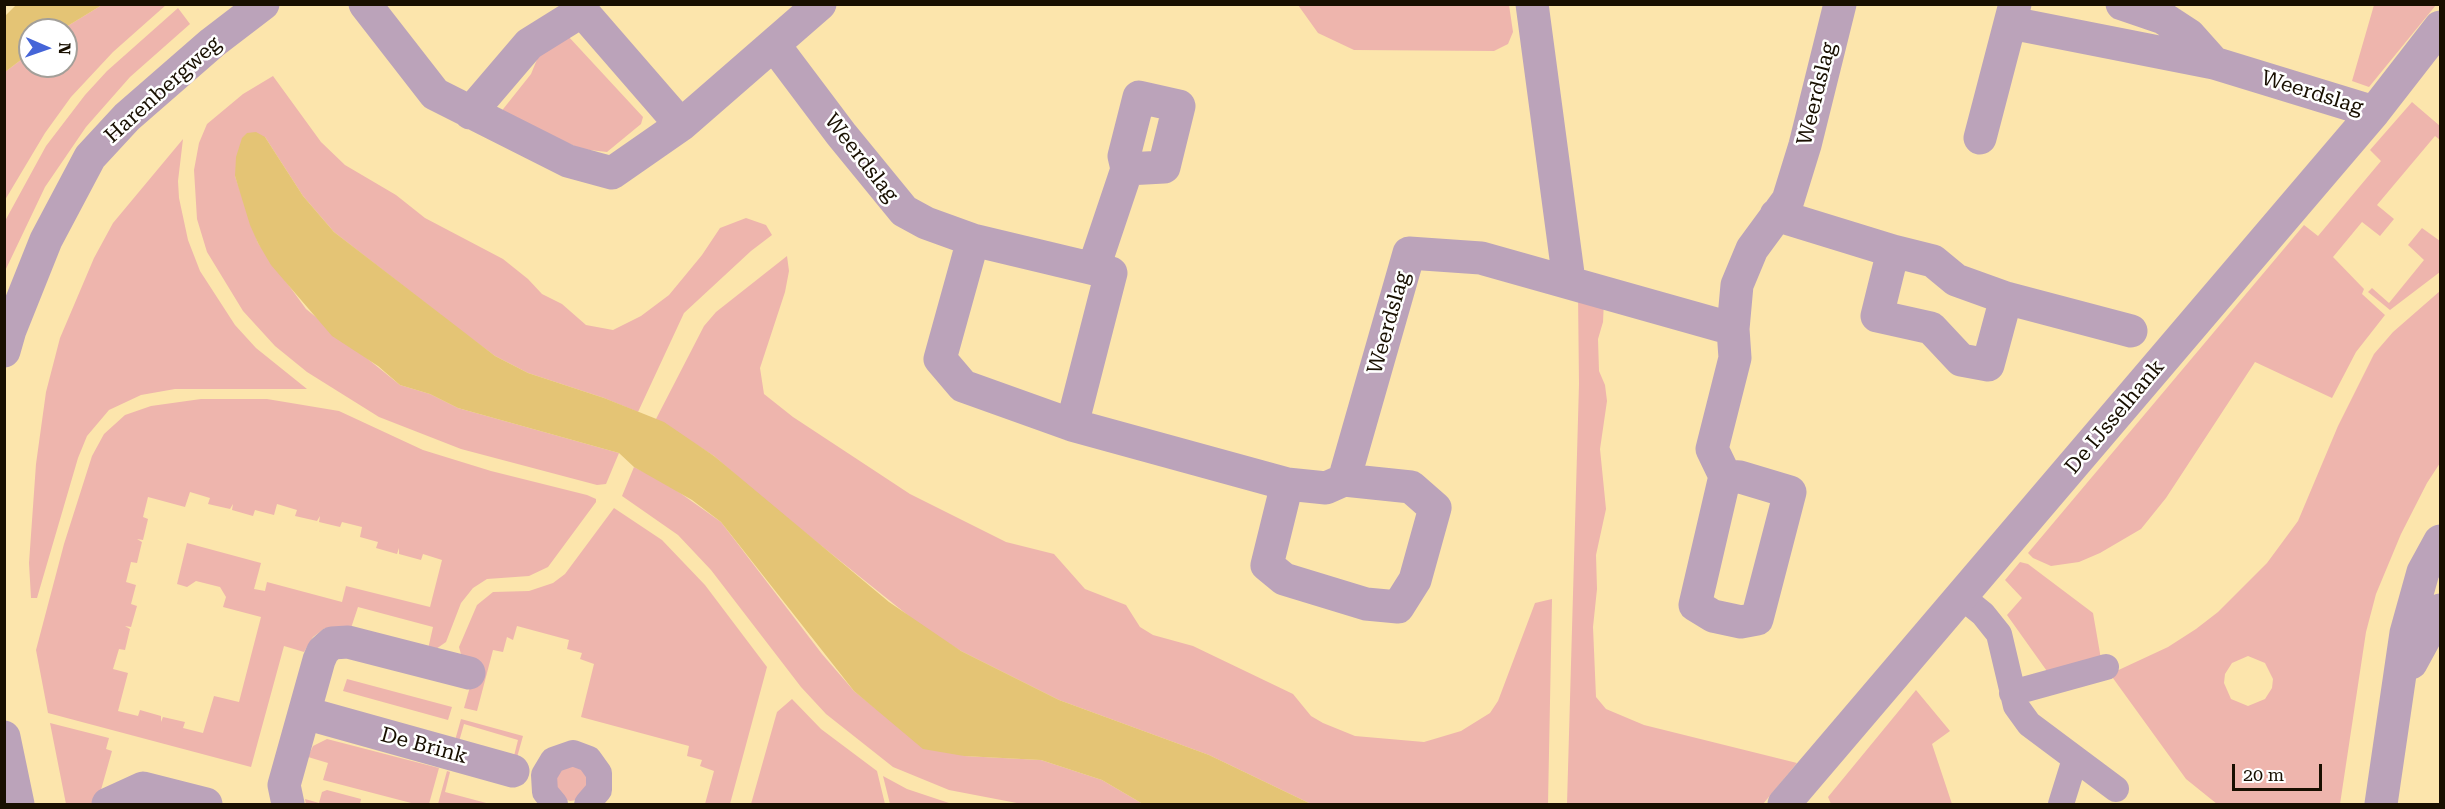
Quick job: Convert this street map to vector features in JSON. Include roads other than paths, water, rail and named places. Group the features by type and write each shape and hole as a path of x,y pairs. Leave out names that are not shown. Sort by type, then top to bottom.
{"street":[{"name":"Harenbergweg","path":"4,351 10,330 46,240 90,157 127,117 212,43 263,4"},
{"path":"365,4 435,94 568,161 612,173 681,125 820,4"},
{"path":"1532,4 1569,281"},
{"name":"Weerdslag","path":"1725,476 1712,449 1735,358 1733,329 1737,285 1752,249 1788,200 1805,145 1840,4"},
{"path":"2122,4 2163,18 2189,35 2214,63"},
{"path":"470,113 529,44 581,8 681,125"},
{"name":"Weerdslag","path":"1980,138 2013,14 2214,63 2374,112"},
{"name":"De IJsselhank","path":"1784,804 2374,112 2440,27"},
{"name":"Weerdslag","path":"774,45 841,134 904,211 926,224 973,240 1094,267"},
{"path":"1072,425 1111,273 1094,267 1127,169"},
{"path":"1776,215 1933,261 1956,280 2006,298 2131,331"},
{"path":"973,240 940,359 963,386 1072,425 1287,484 1326,488 1344,480 1411,487 1435,508 1415,580 1398,607 1366,604 1284,579 1267,565 1287,484"},
{"path":"1893,251 1877,316 1931,328 1961,360 1988,364 2006,298"},
{"name":"Weerdslag","path":"1344,480 1409,253 1481,258 1733,329"},
{"path":"2381,804 2406,633 2420,582 2440,541"},
{"path":"1962,597 1983,614 1999,634 2016,706 2029,724 2116,789"},
{"path":"2398,686 2440,610"},
{"path":"288,804 284,785 319,660 323,651 332,643 348,642 469,673"},
{"path":"2012,693 2106,667"},
{"name":"De Brink","path":"305,713 528,775"},
{"path":"4,737 18,804"},
{"path":"555,804 528,775 547,767 560,755 573,753 585,756 595,765 600,782 597,794 588,804"},
{"path":"2061,804 2075,759"},
{"path":"108,804 143,788 206,804"}]}
